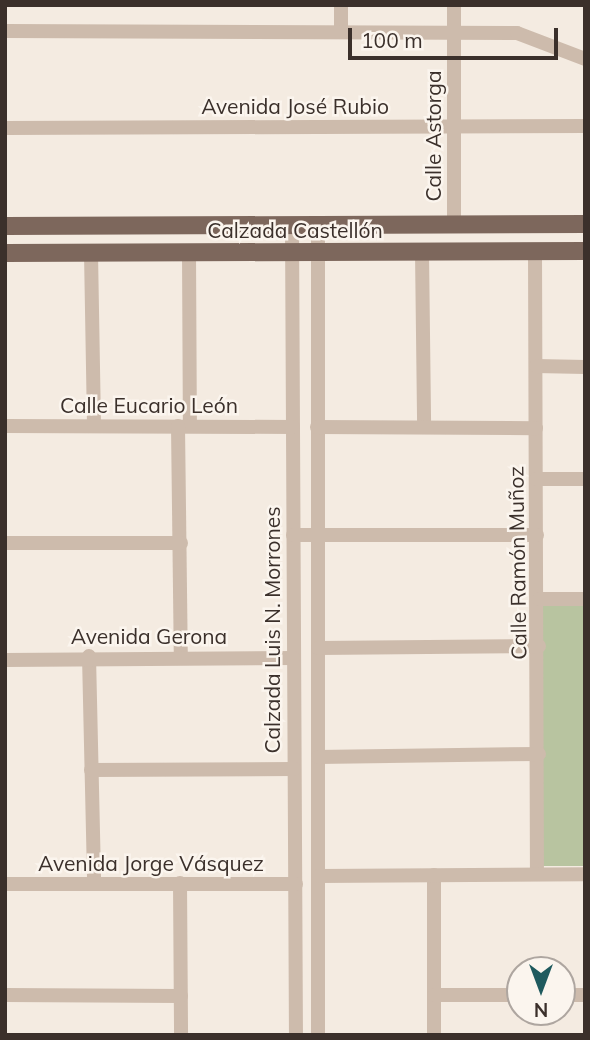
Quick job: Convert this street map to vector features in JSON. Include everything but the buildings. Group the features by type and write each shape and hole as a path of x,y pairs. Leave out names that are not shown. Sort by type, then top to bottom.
{"main road":[{"name":"Calzada Castellón","path":"5,226 585,224"},
{"name":"Calzada Castellón","path":"5,253 585,251"}],"street":[{"path":"341,5 341,30"},
{"name":"Calle Astorga","path":"454,5 454,225"},
{"path":"5,31 341,30 527,34 585,59"},
{"name":"Avenida José Rubio","path":"5,128 585,126"},
{"name":"Calzada Luis N. Morrones","path":"292,226 296,1035"},
{"path":"318,226 318,1035"},
{"name":"Calle Ramón Muñoz","path":"535,251 539,599 537,874"},
{"path":"422,252 424,427"},
{"path":"91,253 94,426"},
{"path":"181,656 181,543 189,253"},
{"path":"536,366 585,367"},
{"name":"Calle Eucario León","path":"5,426 293,427"},
{"path":"317,427 537,428"},
{"path":"537,479 585,479"},
{"path":"293,535 537,535"},
{"path":"5,543 181,543"},
{"path":"539,599 585,599"},
{"path":"318,648 539,646"},
{"path":"89,656 94,883"},
{"name":"Avenida Gerona","path":"5,660 89,656 293,658"},
{"path":"318,757 539,754"},
{"path":"90,770 294,769"},
{"path":"319,876 585,874"},
{"path":"434,875 434,1035"},
{"path":"180,883 181,1035"},
{"name":"Avenida Jorge Vásquez","path":"5,884 296,884"},
{"path":"5,995 181,996"},
{"path":"434,995 506,995"}],"green space":[{"path":"539,604 585,604 585,866 539,866"}]}
